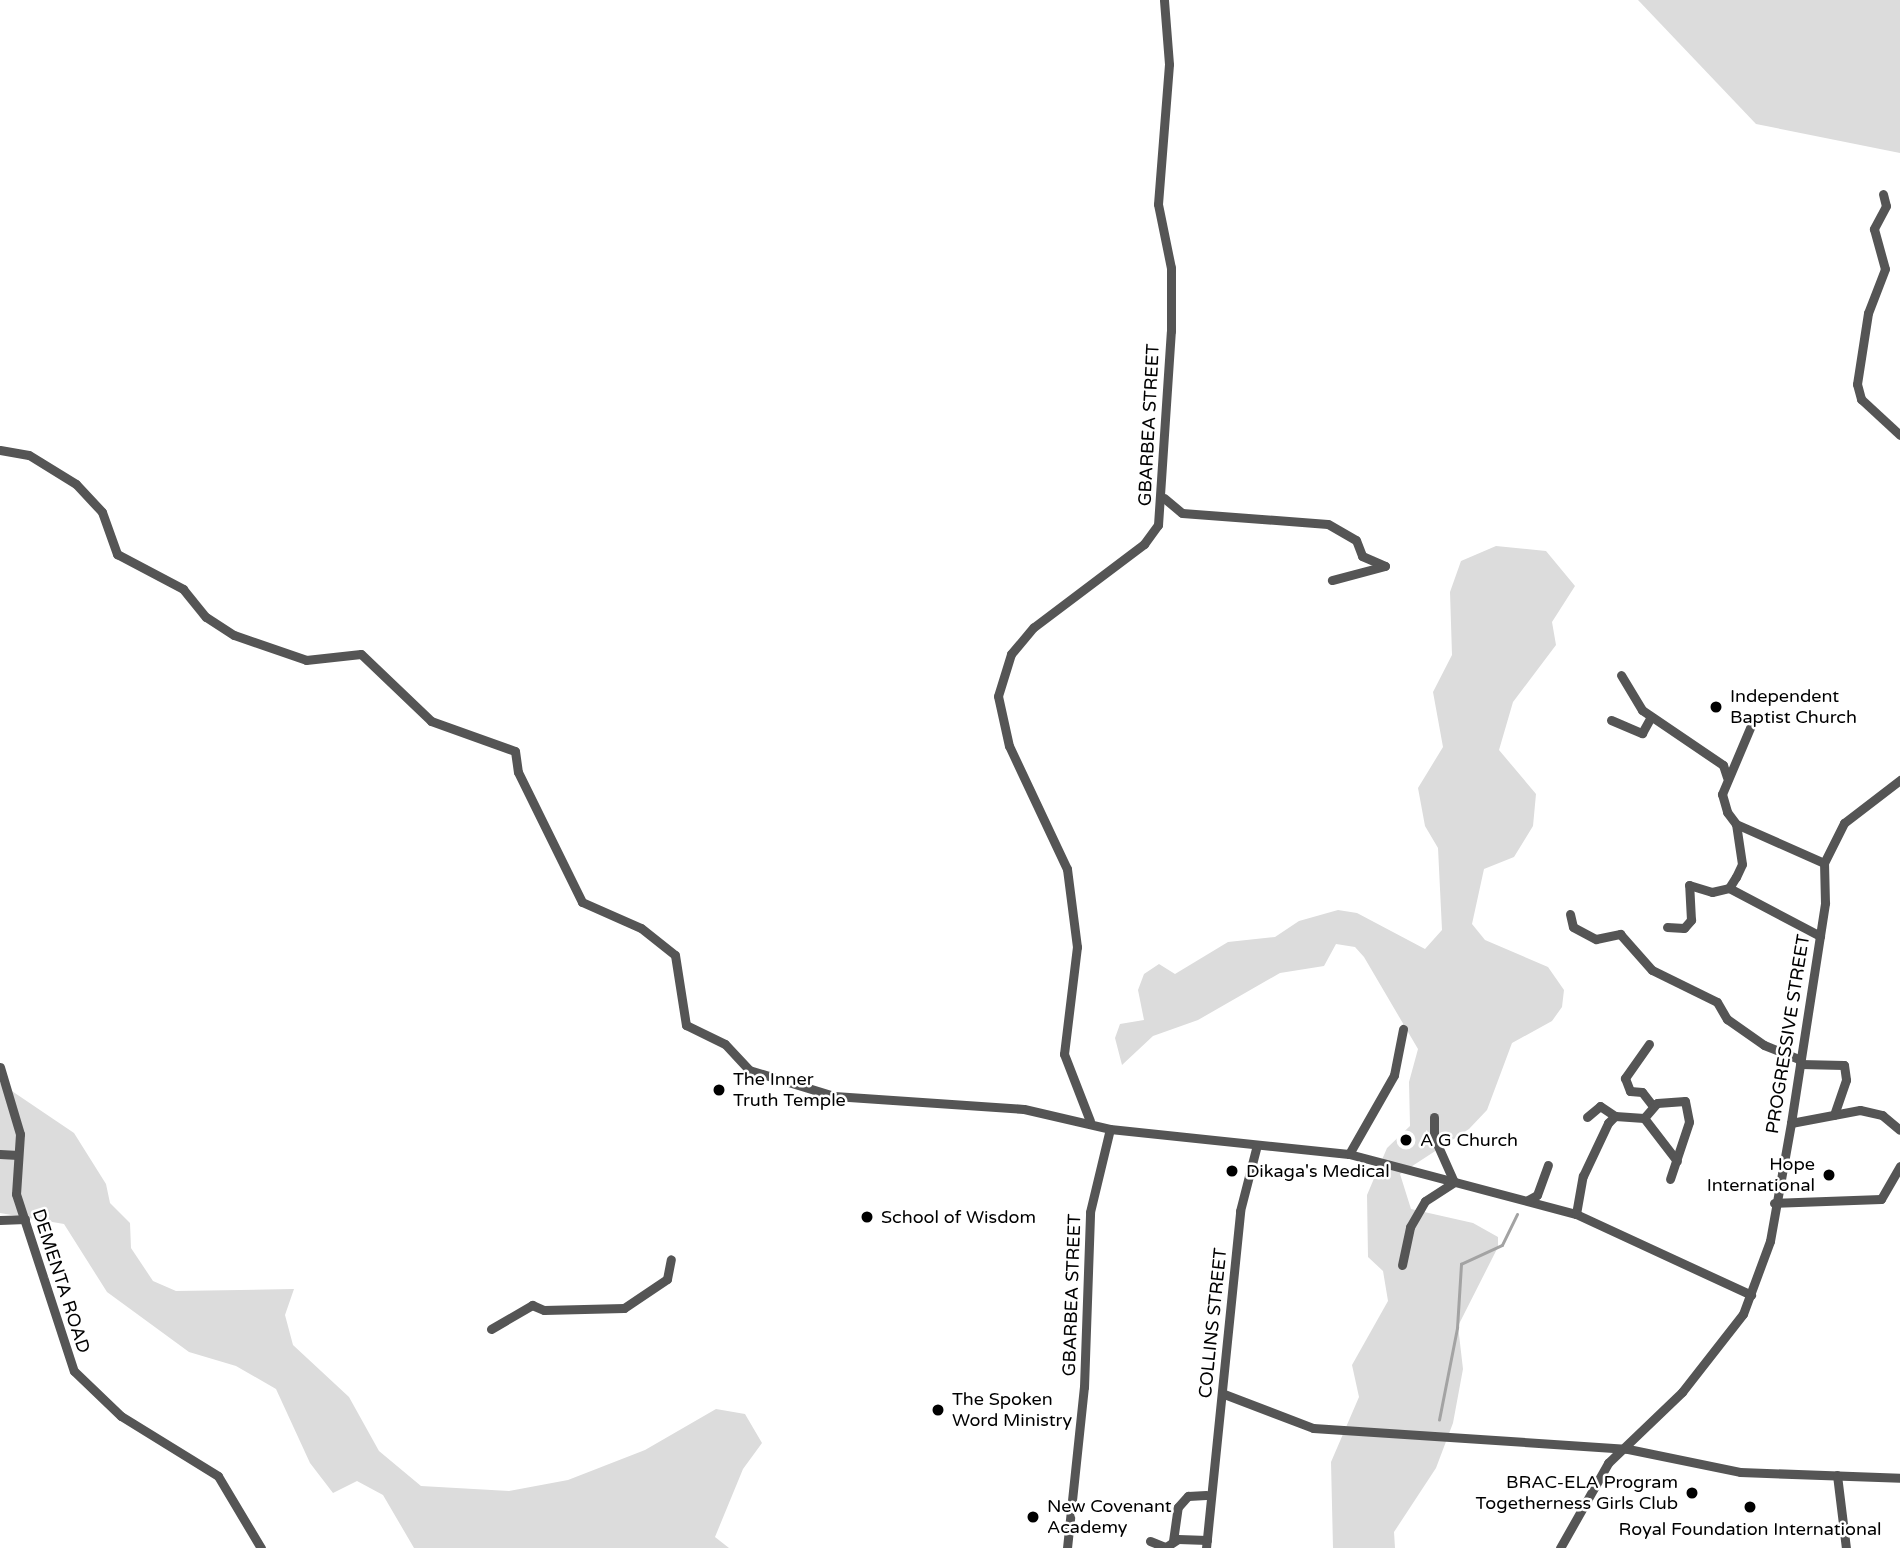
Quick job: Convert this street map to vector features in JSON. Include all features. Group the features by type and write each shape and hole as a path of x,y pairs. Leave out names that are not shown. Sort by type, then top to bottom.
{"street":[{"name":"GBARBEA STREET","path":"1067,1548 1084,1387 1090,1212 1108,1128 1086,1120 1064,1054 1077,947 1067,869 1009,747 998,696 1011,654 1069,595 1144,544 1158,526 1164,498 1162,409 1171,331 1171,268 1158,204 1169,64 1164,0"},
{"path":"1883,194 1886,206 1874,229 1885,269 1868,313 1857,384 1861,399 1900,435"},
{"path":"0,450 29,455 76,484 102,512 117,554 183,589 220,626 306,660 361,654 431,721 514,751 518,772 582,902 641,928 675,955 686,1025 725,1044 749,1070 834,1096 999,1106 1108,1128 1349,1154 1576,1214 1751,1295"},
{"path":"1164,498 1182,513 1328,524 1356,540 1362,556 1385,566 1332,580"},
{"path":"1620,675 1651,717 1723,765 1727,778"},
{"path":"1729,888 1742,864 1736,824 1724,803 1727,778 1755,716"},
{"path":"1611,720 1642,733 1651,717"},
{"name":"PROGRESSIVE STREET","path":"1560,1548 1608,1463 1628,1449 1724,1345 1751,1295 1770,1241 1774,1203 1791,1124 1820,936 1824,863 1844,823 1900,780"},
{"path":"1736,824 1824,863"},
{"path":"1667,927 1684,928 1691,920 1689,885 1712,892 1729,888 1820,936"},
{"path":"1570,914 1573,927 1596,939 1620,934 1652,970 1717,1002 1727,1019 1764,1045 1799,1061 1844,1065 1846,1080 1834,1115"},
{"path":"1349,1154 1394,1075 1402,1029"},
{"path":"1649,1044 1625,1078 1630,1091 1642,1093 1653,1106"},
{"name":"DEMENTA ROAD","path":"0,1067 20,1134 16,1194 74,1371 121,1416 218,1476 261,1548"},
{"path":"1644,1118 1653,1106 1685,1101 1690,1114 1670,1179"},
{"path":"1587,1117 1601,1107 1615,1116 1644,1118 1677,1161"},
{"path":"1791,1124 1834,1115 1871,1112 1900,1130"},
{"path":"1576,1214 1583,1176 1615,1116"},
{"path":"1434,1117 1434,1137 1454,1182"},
{"name":"COLLINS STREET","path":"1206,1544 1206,1495 1224,1394 1240,1211 1257,1145"},
{"path":"0,1154 18,1155"},
{"path":"1526,1201 1537,1195 1548,1165"},
{"path":"1774,1203 1881,1199 1900,1166"},
{"path":"1402,1265 1410,1227 1425,1201 1454,1182"},
{"path":"0,1220 25,1219"},
{"path":"491,1329 532,1305 544,1310 624,1308 667,1279 671,1259"},
{"path":"1224,1394 1313,1428 1628,1449 1714,1469 1900,1478"},
{"path":"1837,1475 1846,1548"},
{"path":"1169,1545 1178,1507 1188,1496 1206,1495"},
{"path":"1150,1541 1169,1545 1206,1544"}],"shaded area":[{"path":"1638,0 1900,0 1900,153 1756,124"},
{"path":"1496,546 1546,551 1575,586 1552,622 1556,645 1513,702 1499,750 1536,794 1533,826 1514,857 1484,869 1472,924 1485,940 1548,967 1564,990 1562,1007 1552,1021 1512,1043 1487,1110 1469,1129 1400,1174 1411,1209 1473,1223 1498,1237 1498,1247 1458,1326 1463,1369 1453,1423 1436,1468 1394,1532 1395,1548 1333,1548 1331,1462 1359,1397 1352,1365 1388,1301 1383,1271 1368,1257 1367,1195 1387,1148 1410,1126 1409,1082 1418,1049 1364,957 1355,947 1336,944 1324,966 1280,973 1198,1020 1153,1036 1122,1065 1115,1038 1120,1024 1144,1020 1138,990 1144,974 1159,964 1175,974 1228,942 1275,937 1299,921 1338,910 1357,913 1425,949 1442,930 1438,848 1425,826 1418,788 1443,747 1433,692 1452,655 1450,592 1461,561"},
{"path":"0,1083 74,1133 106,1184 110,1203 130,1223 131,1248 153,1281 176,1291 294,1289 285,1315 293,1345 349,1397 379,1451 421,1486 509,1491 568,1480 645,1450 716,1409 745,1414 762,1443 743,1469 715,1537 729,1548 414,1548 383,1495 357,1481 333,1493 310,1463 276,1389 236,1366 189,1352 107,1292 64,1224 0,1213"}],"waterway":[{"path":"1439,1420 1457,1328 1461,1264 1502,1245 1517,1214"}],"place":[{"name":"Independent Baptist Church","path":"1716,707"},
{"name":"The Inner Truth Temple","path":"719,1090"},
{"name":"A G Church","path":"1406,1140"},
{"name":"Dikaga's Medical","path":"1232,1171"},
{"name":"Hope International","path":"1829,1175"},
{"name":"School of Wisdom","path":"867,1217"},
{"name":"The Spoken Word Ministry","path":"938,1410"},
{"name":"BRAC-ELA Program Togetherness Girls Club","path":"1692,1493"},
{"name":"Royal Foundation International","path":"1750,1507"},
{"name":"New Covenant Academy","path":"1033,1517"}]}
